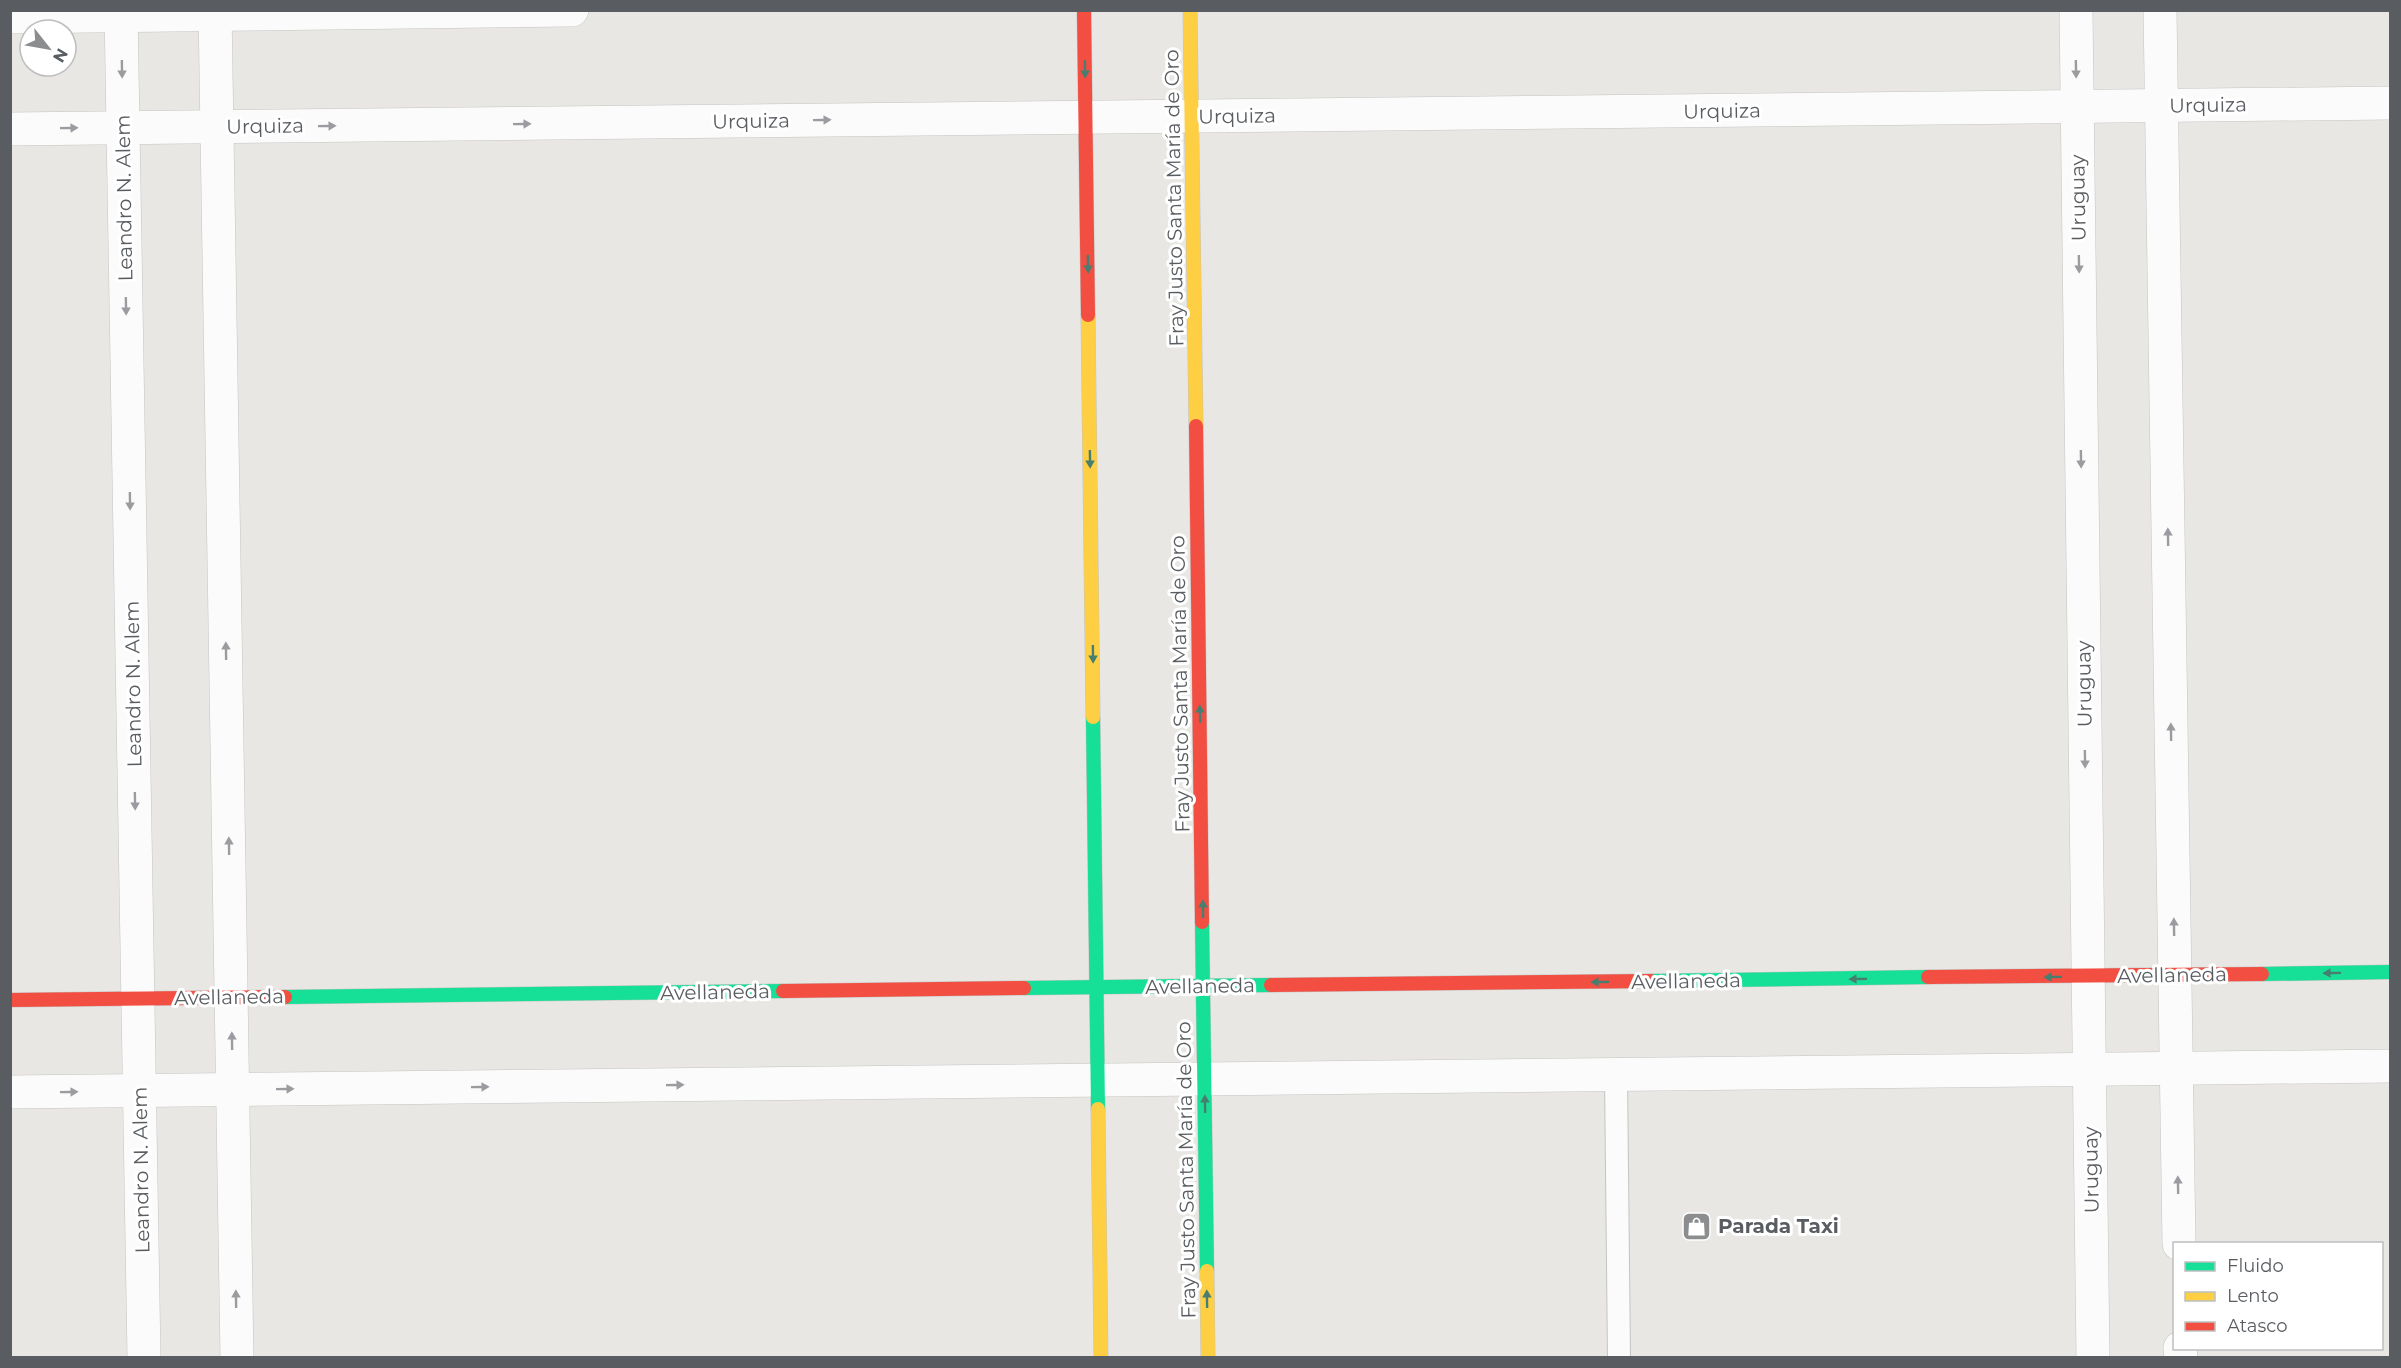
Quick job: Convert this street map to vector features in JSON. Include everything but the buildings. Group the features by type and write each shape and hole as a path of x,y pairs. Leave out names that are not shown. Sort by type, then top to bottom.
{"main road":[{"path":"1084,10 1101,1358"},
{"name":"Fray Justo Santa María de Oro","path":"1190,10 1208,1358"},
{"name":"Avellaneda","path":"10,1000 2391,972"}],"street":[{"path":"10,17 121,13 572,10"},
{"name":"Uruguay","path":"2076,10 2093,1358"},
{"path":"2160,10 2179,1242"},
{"name":"Leandro N. Alem","path":"121,13 144,1358"},
{"path":"215,13 237,1358"},
{"name":"Urquiza","path":"10,129 2391,103"},
{"path":"10,1092 2391,1066"}],"lane":[{"path":"1616,1074 1619,1358"}],"traffic: fast":[{"path":"1093,717 1098,1109"},
{"path":"1202,922 1207,1271"},
{"path":"2262,974 2390,972"},
{"path":"1651,981 1928,977"},
{"path":"1024,988 1271,985"},
{"path":"285,997 783,991"}],"traffic: slow":[{"path":"1190,10 1196,426"},
{"path":"1088,315 1093,717"},
{"path":"1098,1109 1101,1358"},
{"path":"1207,1271 1208,1358"}],"traffic: jam":[{"path":"1084,10 1088,315"},
{"path":"1196,426 1202,922"},
{"path":"1928,977 2262,974"},
{"path":"1271,985 1651,981"},
{"path":"783,991 1024,988"},
{"path":"10,1000 285,997"}],"place":[{"name":"Parada Taxi","path":"1697,1226"}]}
